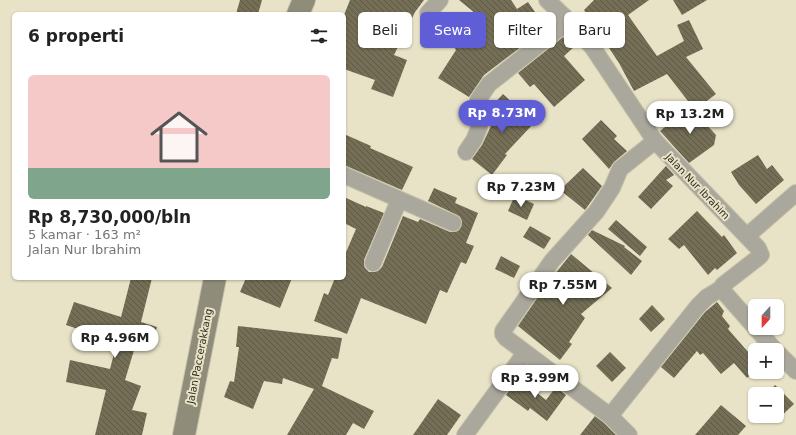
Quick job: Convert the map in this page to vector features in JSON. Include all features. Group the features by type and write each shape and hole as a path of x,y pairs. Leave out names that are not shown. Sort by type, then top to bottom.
{"main road":[{"path":"299,12 304,0"},
{"name":"Jalan Paccerakkang","path":"184,435 216,280"}],"street":[{"path":"430,12 440,0"},
{"name":"Jalan Nur Ibrahim","path":"547,0 564,16"},
{"path":"466,152 474,140 479,128 478,100 489,84 564,25"},
{"name":"Jalan Nur Ibrahim","path":"593,48 655,141 760,251 761,255 759,257 730,279 723,285 722,288"},
{"path":"629,435 610,416 525,353 503,334 504,328 552,261 596,212 608,194 620,169 655,141"},
{"path":"346,176 453,223"},
{"path":"747,236 796,193"},
{"path":"373,263 400,200"},
{"path":"610,416 698,306 707,297 722,288 726,296 769,343"},
{"path":"465,435 525,353"},
{"path":"784,359 796,371"}],"building":[{"path":"240,0 262,0 259,12 237,12"},
{"path":"350,0 424,0 412,18 412,12 358,12 358,48 397,48 394,55 407,60 393,97 371,89 375,80 346,70 346,12"},
{"path":"459,0 511,0 517,9 528,2 535,12 494,12 494,48 520,48 484,75 469,97 438,78 456,50 455,48 486,48 486,12 474,12"},
{"path":"594,0 649,0 628,15 657,56 684,41 677,25 689,20 703,49 686,57 716,94 695,110 667,74 634,91 609,48 625,48 625,12 585,12 584,10"},
{"path":"673,0 707,0 682,15"},
{"path":"563,37 564,48 573,48 564,56 585,80 554,107 534,84 530,87 518,73 549,48 556,48 556,43"},
{"path":"503,94 534,123 505,154 507,155 492,175 472,159 482,145 491,126 488,123 488,110"},
{"path":"690,107 716,135 714,145 689,163 660,131"},
{"path":"601,120 617,136 614,139 627,151 614,162 609,169 582,139"},
{"path":"346,135 371,146 370,148 413,167 402,190 346,166"},
{"path":"758,155 767,169 772,165 784,180 756,204 739,185 731,172"},
{"path":"666,166 674,175 666,180 673,186 651,209 638,197"},
{"path":"583,168 602,186 585,210 560,190"},
{"path":"434,188 457,198 455,203 478,213 466,243 474,246 466,264 461,262 447,293 440,290 426,324 361,298 347,334 314,321 324,293 328,295 334,280 346,280 346,252 356,229 346,224 346,198 384,213 364,260 365,268 369,272 378,271 382,267 403,216 418,222 420,219 450,232 458,231 462,222 460,217 428,201"},
{"path":"515,195 534,204 527,220 508,211"},
{"path":"697,211 722,237 724,235 737,253 717,270 715,268 708,275 684,245 679,249 668,239"},
{"path":"616,220 647,247 640,256 608,229"},
{"path":"530,226 551,238 544,249 523,237"},
{"path":"592,230 625,246 624,247 642,261 631,275 588,235"},
{"path":"571,254 612,288 581,314 585,318 569,342 572,344 560,360 518,326 544,288 553,282 550,280"},
{"path":"501,256 520,266 514,278 495,269"},
{"path":"130,280 152,280 141,322 157,327 153,341 138,337 125,380 141,386 132,410 147,413 142,435 95,435 106,390 66,382 70,360 110,369 117,342 66,325 74,302 121,317"},
{"path":"245,280 291,280 280,308 240,292"},
{"path":"717,302 724,311 722,316 730,326 728,329 748,352 747,378 734,363 721,374 703,353 700,355 697,351 674,378 661,367 705,312"},
{"path":"652,305 665,319 651,332 639,319"},
{"path":"238,326 342,338 338,359 332,358 322,386 374,411 364,429 353,423 346,435 287,435 314,389 283,378 282,384 264,381 253,409 224,397 230,381 234,382 239,347 236,347"},
{"path":"610,352 626,368 612,382 596,366"},
{"path":"518,378 546,400 556,387 566,395 547,421 530,408 528,411 506,395"},
{"path":"784,394 794,404 784,413"},
{"path":"438,399 461,415 447,435 413,435"},
{"path":"721,405 746,426 738,435 695,435"},
{"path":"595,416 604,423 616,435 580,435"}]}
